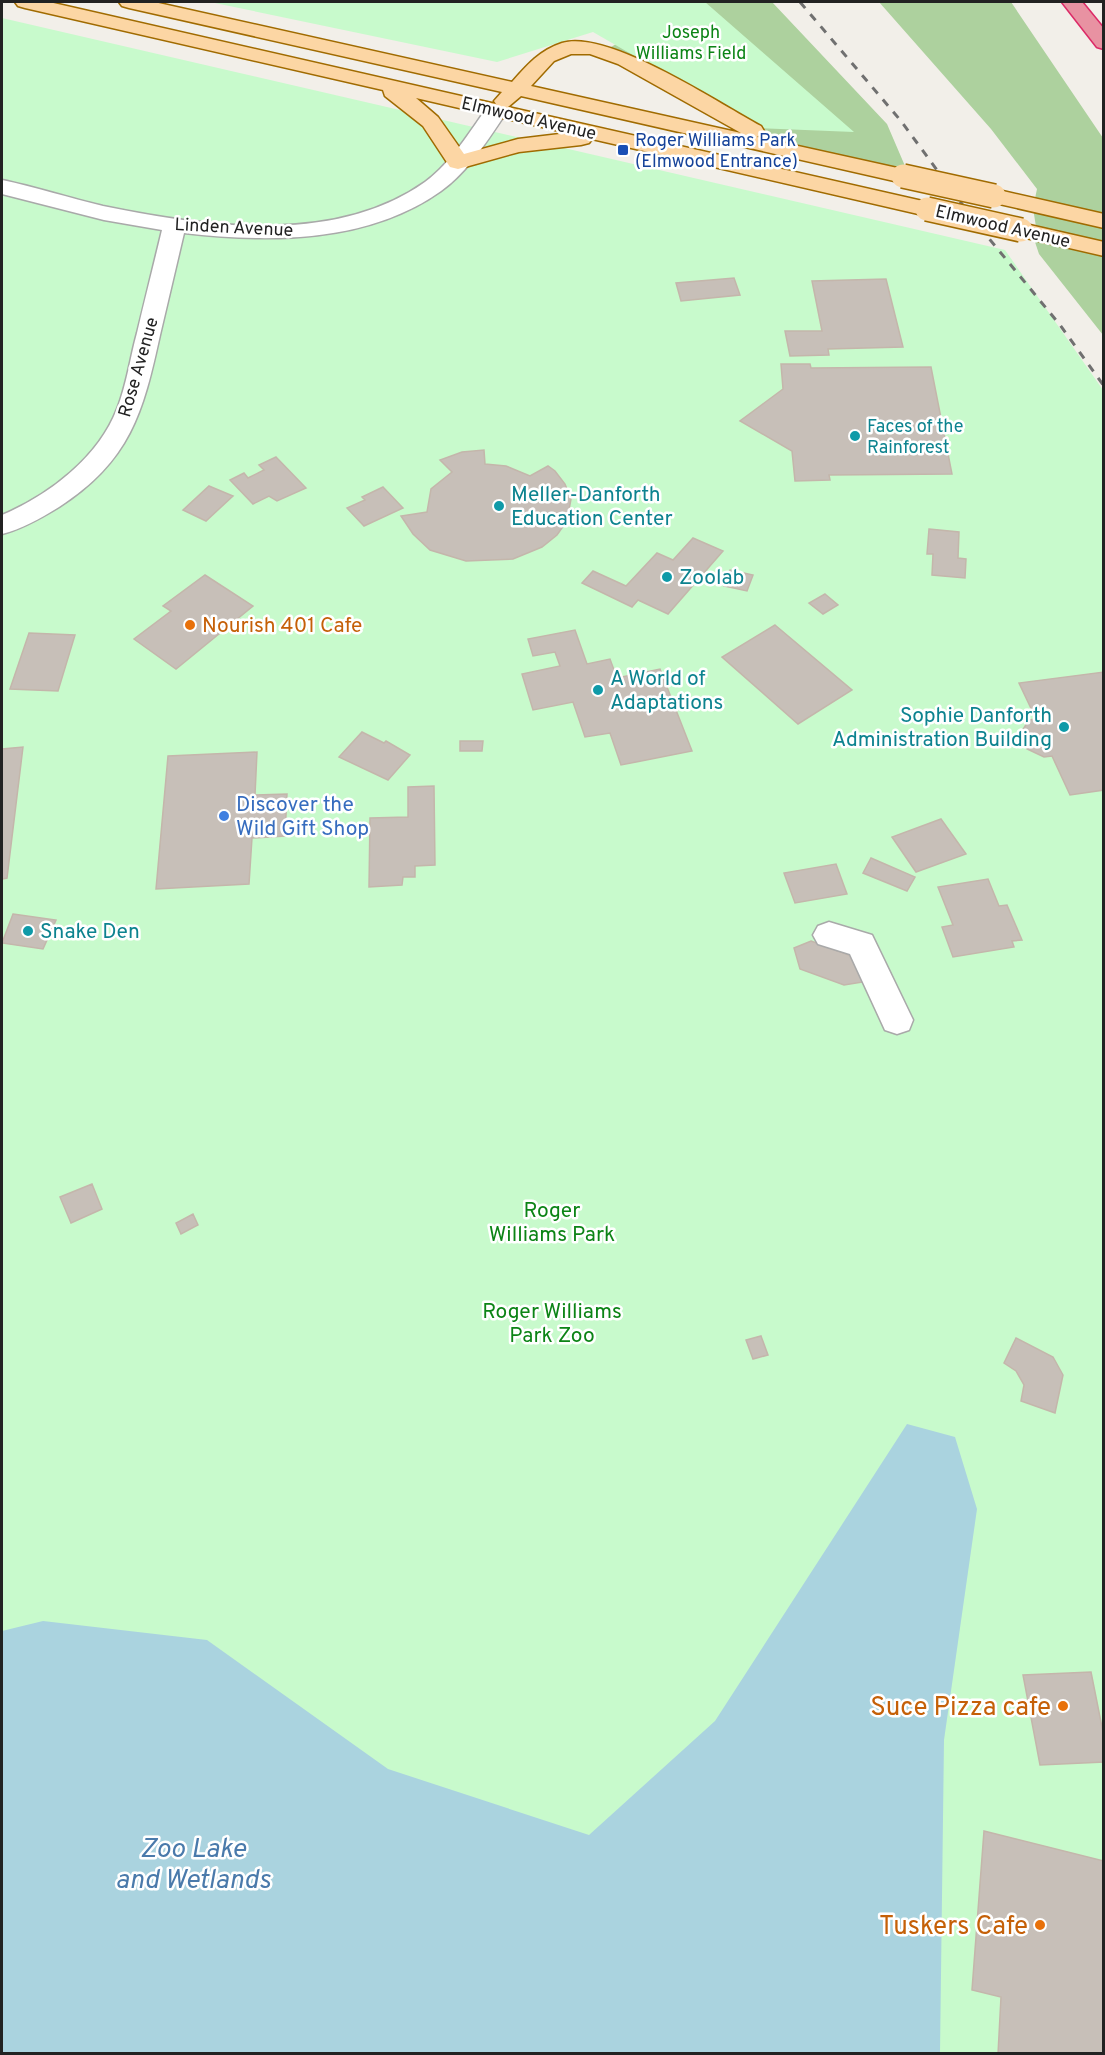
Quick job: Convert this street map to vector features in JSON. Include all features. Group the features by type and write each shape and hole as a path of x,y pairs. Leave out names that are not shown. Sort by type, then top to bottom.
{"highway":[{"path":"1072,2 1104,43"}],"main road":[{"name":"Elmwood Avenue","path":"25,2 1104,249"},
{"name":"Elmwood Avenue","path":"129,2 1104,221"},
{"path":"497,110 538,64 568,48 592,48 624,60 744,127 801,153"},
{"path":"365,80 402,97 421,111 441,133 458,162 526,145 613,137"}],"street":[{"name":"Linden Avenue","path":"2,187 74,206 175,224 273,232 346,223 406,203 433,186 458,162 497,110"},
{"name":"Rose Avenue","path":"2,525 27,513 64,490 104,452 124,422 138,381 175,224"},
{"path":"829,935 861,944 897,1020"}],"green space":[{"name":"Joseph Williams Field","path":"210,2 705,2 854,132 759,128 593,32 497,62"},
{"path":"646,2 772,2 887,124 908,173 767,146 599,54 640,30"},
{"path":"879,2 1011,2 1103,138 1103,335 1039,254 1033,236 1037,233 1033,208 1037,189 991,129"},
{"name":"Roger Williams Park","path":"2,18 1005,250 1103,390 1103,2053 2,2053"}],"water":[{"name":"Zoo Lake and Wetlands","path":"907,1424 955,1437 977,1509 944,1740 940,2053 2,2053 2,1631 43,1621 207,1640 388,1769 589,1835 715,1721"}],"building":[{"path":"734,278 740,295 681,301 676,283"},
{"path":"886,279 903,347 828,349 829,355 790,356 785,331 822,331 812,281"},
{"name":"Faces of the Rainforest","path":"781,364 810,364 811,368 931,367 952,474 829,475 830,480 795,481 792,451 740,421 783,389"},
{"name":"Meller-Danforth Education Center","path":"484,450 485,464 506,466 530,476 548,466 555,471 565,484 571,499 567,521 557,535 542,547 513,559 466,561 430,550 413,534 401,516 427,512 431,489 452,472 440,460 462,452"},
{"path":"276,457 306,488 277,501 269,496 253,504 230,480 244,473 248,478 264,470 259,465"},
{"path":"209,486 233,496 206,521 183,510"},
{"path":"383,487 403,508 364,526 347,508 365,500 362,497"},
{"path":"929,529 959,532 958,558 966,559 965,578 932,575 933,554 927,554"},
{"name":"Zoolab","path":"693,538 723,551 668,614 638,600 632,607 582,583 593,571 626,586 657,553 673,560"},
{"path":"730,570 753,575 747,591 724,586"},
{"name":"Nourish 401 Cafe","path":"205,575 253,606 176,669 134,639 171,611 163,606"},
{"path":"825,594 838,605 823,614 809,603"},
{"path":"775,625 852,690 798,724 722,657"},
{"name":"A World of Adaptations","path":"575,630 587,664 610,659 617,678 660,669 692,751 621,765 610,733 585,737 573,702 533,710 522,674 560,666 555,652 533,656 528,639"},
{"path":"29,633 75,635 58,691 10,689"},
{"name":"Sophie Danforth Administration Building","path":"1104,672 1104,790 1070,795 1052,756 1044,757 1027,749 1020,734 1029,720 1036,719 1019,683"},
{"path":"362,732 384,743 386,741 410,755 388,780 339,757"},
{"path":"460,741 483,741 482,751 460,751"},
{"path":"23,747 7,878 2,879 2,749"},
{"name":"Discover the Wild Gift Shop","path":"257,752 255,795 287,794 285,836 252,838 249,884 156,889 168,756"},
{"path":"434,786 435,865 415,866 415,877 403,877 402,885 369,887 370,818 408,817 408,787"},
{"path":"941,819 966,854 916,872 892,837"},
{"path":"871,858 915,877 907,891 863,873"},
{"path":"836,864 847,894 795,903 784,873"},
{"path":"988,879 999,906 1007,905 1022,940 1012,941 1014,947 953,957 942,927 953,925 938,887"},
{"name":"Snake Den","path":"13,914 56,920 43,949 2,943"},
{"path":"811,941 854,957 869,981 844,985 800,969 794,948"},
{"path":"92,1184 102,1209 71,1223 60,1197"},
{"path":"193,1214 198,1225 181,1234 176,1223"},
{"path":"761,1336 768,1355 753,1359 746,1340"},
{"path":"1016,1338 1053,1357 1063,1375 1055,1413 1021,1401 1024,1385 1016,1371 1004,1363"},
{"name":"Suce Pizza cafe","path":"1091,1672 1104,1737 1104,1762 1040,1765 1023,1675"},
{"name":"Tuskers Cafe","path":"984,1831 1104,1861 1104,2054 998,2054 1001,1997 972,1990"}],"railway":[{"path":"800,2 901,121 973,219 1060,325 1104,386"}],"place":[{"name":"Roger Williams Park (Elmwood Entrance)","path":"623,150"},
{"name":"Faces of the Rainforest","path":"855,436"},
{"name":"Meller-Danforth Education Center","path":"499,506"},
{"name":"Zoolab","path":"667,577"},
{"name":"Nourish 401 Cafe","path":"190,625"},
{"name":"A World of Adaptations","path":"598,690"},
{"name":"Sophie Danforth Administration Building","path":"1064,727"},
{"name":"Discover the Wild Gift Shop","path":"224,816"},
{"name":"Snake Den","path":"28,931"},
{"name":"Suce Pizza cafe","path":"1063,1706"},
{"name":"Tuskers Cafe","path":"1040,1925"}],"park label":[{"name":"Roger Williams Park Zoo","path":"552,1323"}]}
